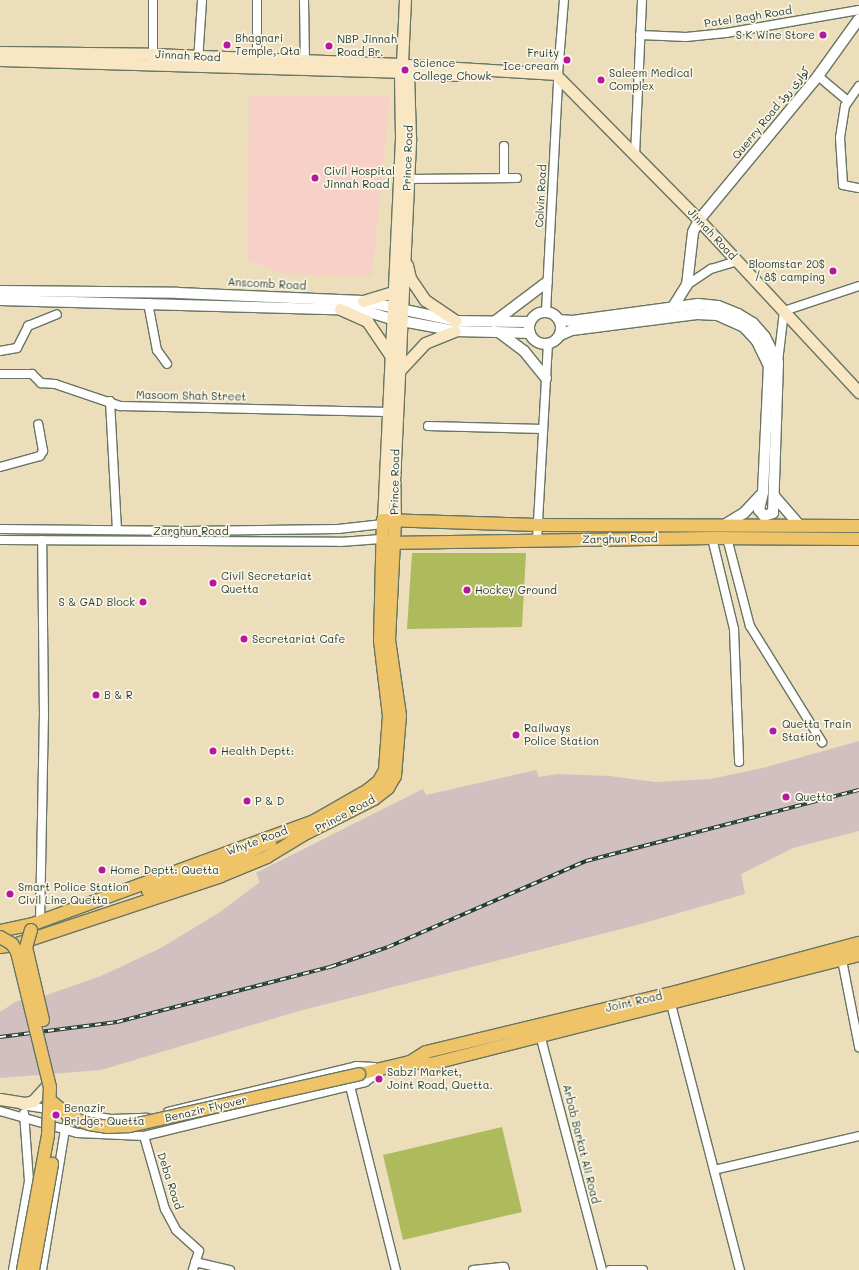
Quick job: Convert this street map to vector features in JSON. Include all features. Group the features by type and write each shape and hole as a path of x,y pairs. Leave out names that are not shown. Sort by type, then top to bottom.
{"main road":[{"name":"Prince Road","path":"300,831 374,799 388,788 395,776 400,715 389,640 385,542 394,482 399,372 396,314 393,292 404,70 405,0"},
{"name":"Jinnah Road","path":"0,52 558,77 699,220 859,392"},
{"name":"Jinnah Road","path":"0,60 153,59"},
{"name":"Prince Road","path":"387,522 390,355 404,253 408,179 404,70"},
{"path":"399,372 425,343 456,326 425,300 417,290 410,278 404,253"},
{"path":"363,301 393,292"},
{"path":"340,309 367,321 390,355"},
{"name":"Zarghun Road","path":"387,522 537,525 859,526"},
{"name":"Zarghun Road","path":"385,542 712,538 859,539"},
{"name":"Whyte Road","path":"0,931 40,921 300,831"},
{"name":"Whyte Road","path":"31,930 226,863 300,831"},
{"name":"Whyte Road","path":"0,947 221,876 267,857 300,831"},
{"path":"0,937 31,930 26,947 55,1076 54,1104 56,1137 32,1270"},
{"path":"0,937 12,944 17,952 54,1104 23,1270"},
{"name":"Joint Road","path":"359,1074 410,1062 426,1052 668,994 859,943"},
{"name":"Joint Road","path":"410,1062 431,1064 859,955"},
{"name":"Benazir Flyover","path":"54,1104 70,1117 89,1124 108,1127 129,1126 359,1074"},
{"path":"0,1098 25,1103 33,1101 49,1083"}],"street":[{"path":"153,0 153,59"},
{"path":"198,61 202,0"},
{"path":"257,0 257,64"},
{"path":"304,0 305,65"},
{"name":"Colvin Road","path":"546,312 558,77 564,0"},
{"path":"635,155 642,0"},
{"name":"Patel Bagh Road","path":"640,35 686,37 726,33 859,10"},
{"name":"Querry Road کواری روڈ","path":"687,285 693,232 699,220 818,76 859,19"},
{"path":"818,76 848,98 859,99"},
{"path":"859,86 848,98 840,138 842,180 846,187 859,188"},
{"path":"504,146 504,178"},
{"path":"408,179 517,178"},
{"path":"673,307 687,285 711,269 738,261"},
{"path":"494,322 513,310 547,282"},
{"path":"778,362 765,337 753,323 738,314 718,306 698,304 572,321 559,320 546,312 535,316 530,322 530,333 537,342 548,344 560,335 572,330 697,314 717,315 744,327 757,341 769,366 763,492 759,510 764,516 773,513 775,497 778,362 784,311 859,286"},
{"name":"Anscomb Road","path":"0,291 178,293 363,301 396,314"},
{"name":"Anscomb Road","path":"0,300 362,310 396,314 456,326 500,332 530,333"},
{"path":"148,303 157,350 167,364"},
{"path":"0,351 17,348 28,326 57,314"},
{"path":"559,320 560,335"},
{"name":"Anscomb Road","path":"456,326 494,322 530,322"},
{"path":"500,332 524,351 546,378"},
{"path":"537,540 548,344"},
{"name":"Masoom Shah Street","path":"0,374 32,374 41,383 55,384 110,401 120,406 388,412"},
{"path":"110,401 117,530"},
{"path":"0,467 40,456 43,451 38,424"},
{"path":"428,426 543,429"},
{"path":"724,525 744,513 763,492"},
{"path":"775,497 799,525"},
{"name":"Zarghun Road","path":"0,529 330,529 387,522"},
{"path":"712,538 734,628 739,762"},
{"path":"727,538 750,626 822,742"},
{"name":"Zarghun Road","path":"0,540 385,542"},
{"path":"40,921 44,725 42,540"},
{"path":"842,960 859,1047"},
{"path":"671,1004 740,1270"},
{"name":"Arbab Barkat Ali Road","path":"538,1025 602,1270"},
{"path":"0,1102 71,1111 111,1119 147,1118 356,1066 385,1068"},
{"path":"0,1111 65,1130 107,1136 144,1136 365,1082 385,1068"},
{"path":"350,1086 396,1270"},
{"path":"13,1270 29,1181 28,1140 23,1117 25,1106"},
{"path":"42,1270 65,1130 71,1111"},
{"name":"Deba Road","path":"144,1136 165,1209 176,1230 199,1251 194,1266"},
{"path":"714,1170 859,1136"},
{"path":"194,1266 230,1270"},
{"path":"473,1270 504,1267 505,1270"},
{"path":"610,1270 643,1270"}],"shaded area":[{"name":"Civil Hospital Jinnah Road","path":"249,95 390,95 372,276 285,274 248,261"},
{"path":"859,741 859,831 793,848 741,874 745,894 637,925 299,1011 101,1070 0,1078 0,1012 17,1001 41,997 101,976 161,948 220,912 260,882 256,873 423,789 426,795 536,770 539,777 557,774 610,776 655,782 710,779 763,768"}],"green space":[{"name":"Hockey Ground","path":"412,553 526,553 522,627 407,629"},
{"path":"502,1127 522,1212 403,1240 383,1155"}],"railway":[{"path":"0,1037 117,1022 330,967 388,947 586,861 859,790"}],"place":[{"name":"S K Wine Store","path":"823,35"},
{"name":"Bhagnari Temple, Qta","path":"227,45"},
{"name":"NBP Jinnah Road Br.","path":"329,46"},
{"name":"Fruity Ice cream","path":"567,60"},
{"name":"Science College Chowk","path":"405,70"},
{"name":"Saleem Medical Complex","path":"601,80"},
{"name":"Civil Hospital Jinnah Road","path":"315,178"},
{"name":"Bloomstar 20$ / 8$ camping","path":"833,271"},
{"name":"Civil Secretariat Quetta","path":"213,583"},
{"name":"Hockey Ground","path":"467,590"},
{"name":"S & GAD Block","path":"143,602"},
{"name":"Secretariat Cafe","path":"244,639"},
{"name":"B & R","path":"96,695"},
{"name":"Quetta Train Station","path":"773,731"},
{"name":"Railways Police Station","path":"516,735"},
{"name":"Health Deptt:","path":"213,751"},
{"name":"Quetta","path":"786,797"},
{"name":"P & D","path":"247,801"},
{"name":"Home Deptt: Quetta","path":"102,870"},
{"name":"Smart Police Station Civil Line Quetta","path":"10,894"},
{"name":"Sabzi Market, Joint Road, Quetta.","path":"379,1079"},
{"name":"Benazir Bridge, Quetta","path":"56,1115"}]}
